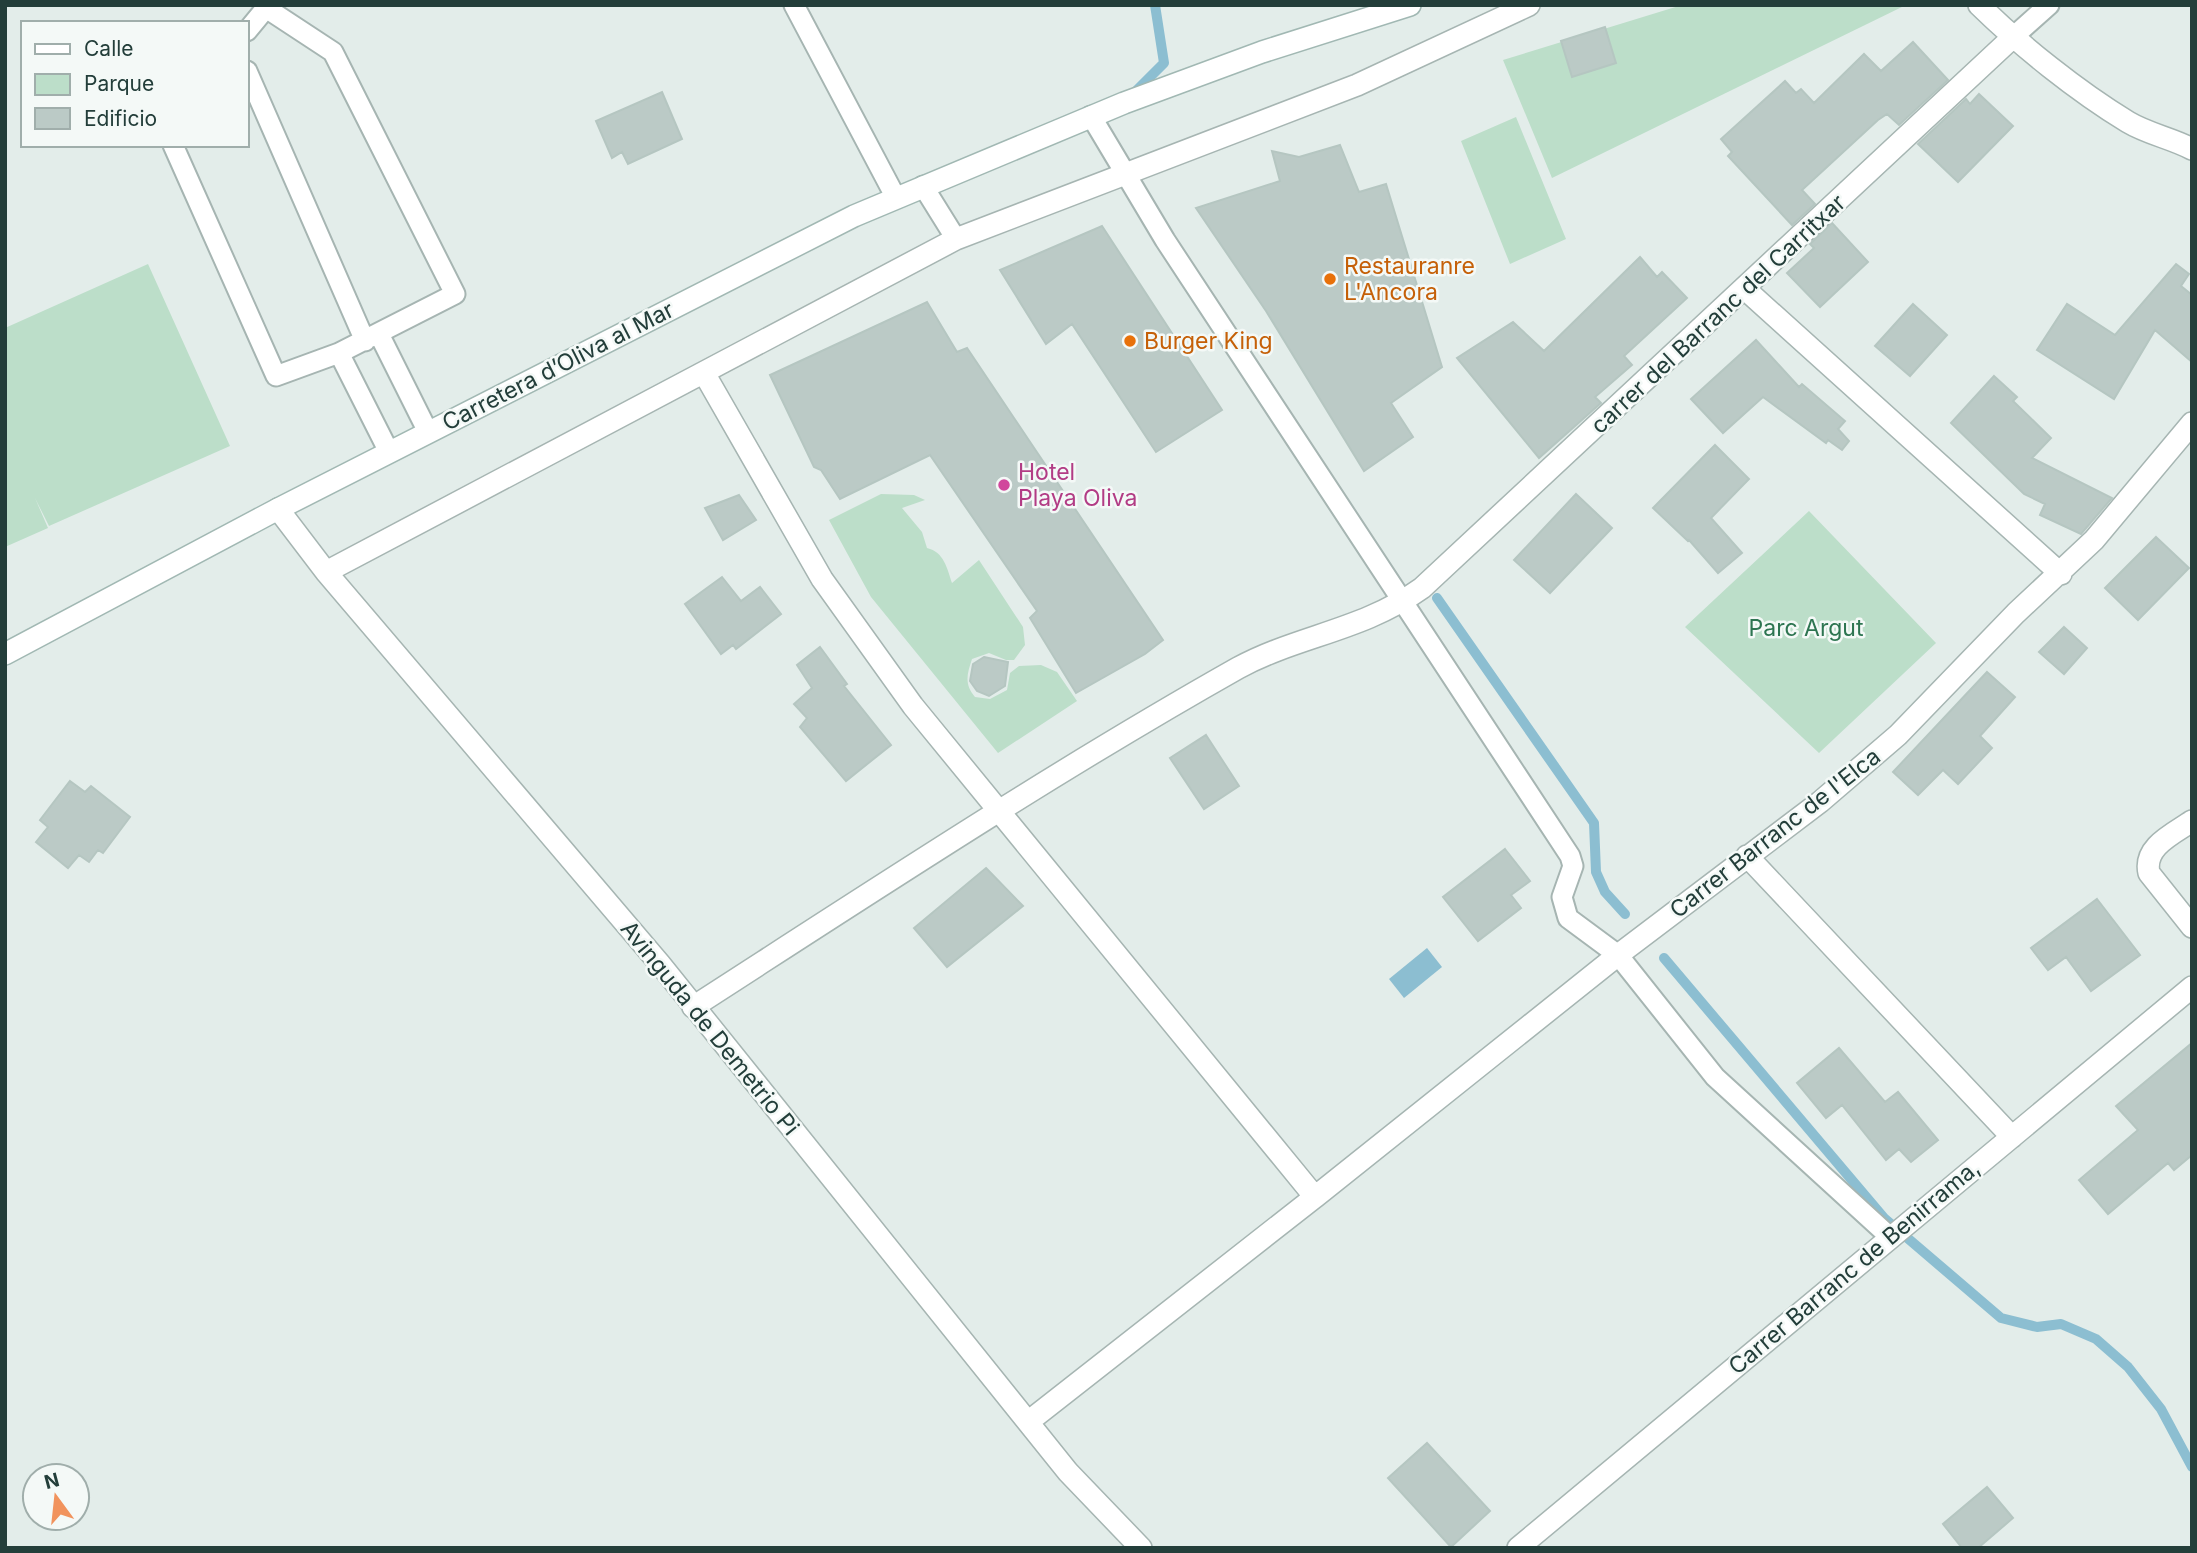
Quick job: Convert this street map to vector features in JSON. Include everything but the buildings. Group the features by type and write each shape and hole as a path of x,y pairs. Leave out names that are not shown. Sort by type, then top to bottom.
{"street":[{"name":"Carretera d’Oliva al Mar","path":"5,654 278,509 842,222 1124,103 1262,52 1410,5"},
{"path":"326,572 956,239 1357,85 1529,5"},
{"path":"1979,5 2013,37 2128,122 2169,136 2192,149"},
{"name":"carrer del Barranc del Carritxar","path":"693,1007 999,810 1241,667 1358,623 1402,603 1422,588 1745,289 2013,37"},
{"path":"1745,289 2061,574"},
{"path":"704,373 822,579 913,706 1315,1197"},
{"name":"Carrer Barranc de l'Elca","path":"1028,1422 1618,955 1820,802 1898,736 2022,607 2061,574 2094,540 2192,423"},
{"name":"Avinguda de Demetrio Pi","path":"278,509 326,572 693,1007 1091,1498 1141,1548"},
{"path":"2192,821 2151,851 2147,864 2149,873 2192,926"},
{"path":"1747,856 2012,1137"},
{"name":"Carrer Barranc de Benirrama,","path":"1518,1548 1889,1236 2192,987"}],"lane":[{"path":"794,5 896,198"},
{"path":"2013,37 2049,5"},
{"path":"174,147 276,376 339,353 455,294 333,52 266,8 248,30"},
{"path":"248,73 372,337 428,432"},
{"path":"1091,116 1402,603 1570,856 1573,866 1562,897 1568,918 1618,955 1715,1077 1889,1236"},
{"path":"923,186 956,239"},
{"path":"339,353 389,452"}],"green space":[{"path":"1682,5 1906,5 1552,178 1503,60"},
{"path":"1516,117 1566,239 1510,264 1461,141"},
{"path":"148,264 230,446 49,526 35,498 48,528 5,547 5,328"},
{"path":"881,494 914,495 925,500 902,508 922,532 927,548 941,557 952,583 979,560 1023,627 1025,645 1014,660 1006,660 989,653 972,659 968,679 969,688 975,697 990,699 1007,690 1010,673 1019,666 1041,665 1057,672 1077,701 998,753 871,597 829,520"},
{"name":"Parc Argut","path":"1809,511 1936,643 1819,753 1685,627"}],"water":[{"path":"1427,948 1442,967 1404,998 1389,979"}],"waterway":[{"path":"1133,94 1164,63 1155,5"},
{"path":"1437,598 1594,823 1596,872 1605,892 1625,914"},
{"path":"1664,958 1884,1218 2001,1318 2037,1327 2061,1324 2096,1339 2128,1367 2161,1409 2192,1467"}],"place":[{"name":"Restauranre L'Ancora","path":"1330,279"},
{"name":"Burger King","path":"1130,341"},
{"name":"Hotel Playa Oliva","path":"1004,485"}]}
